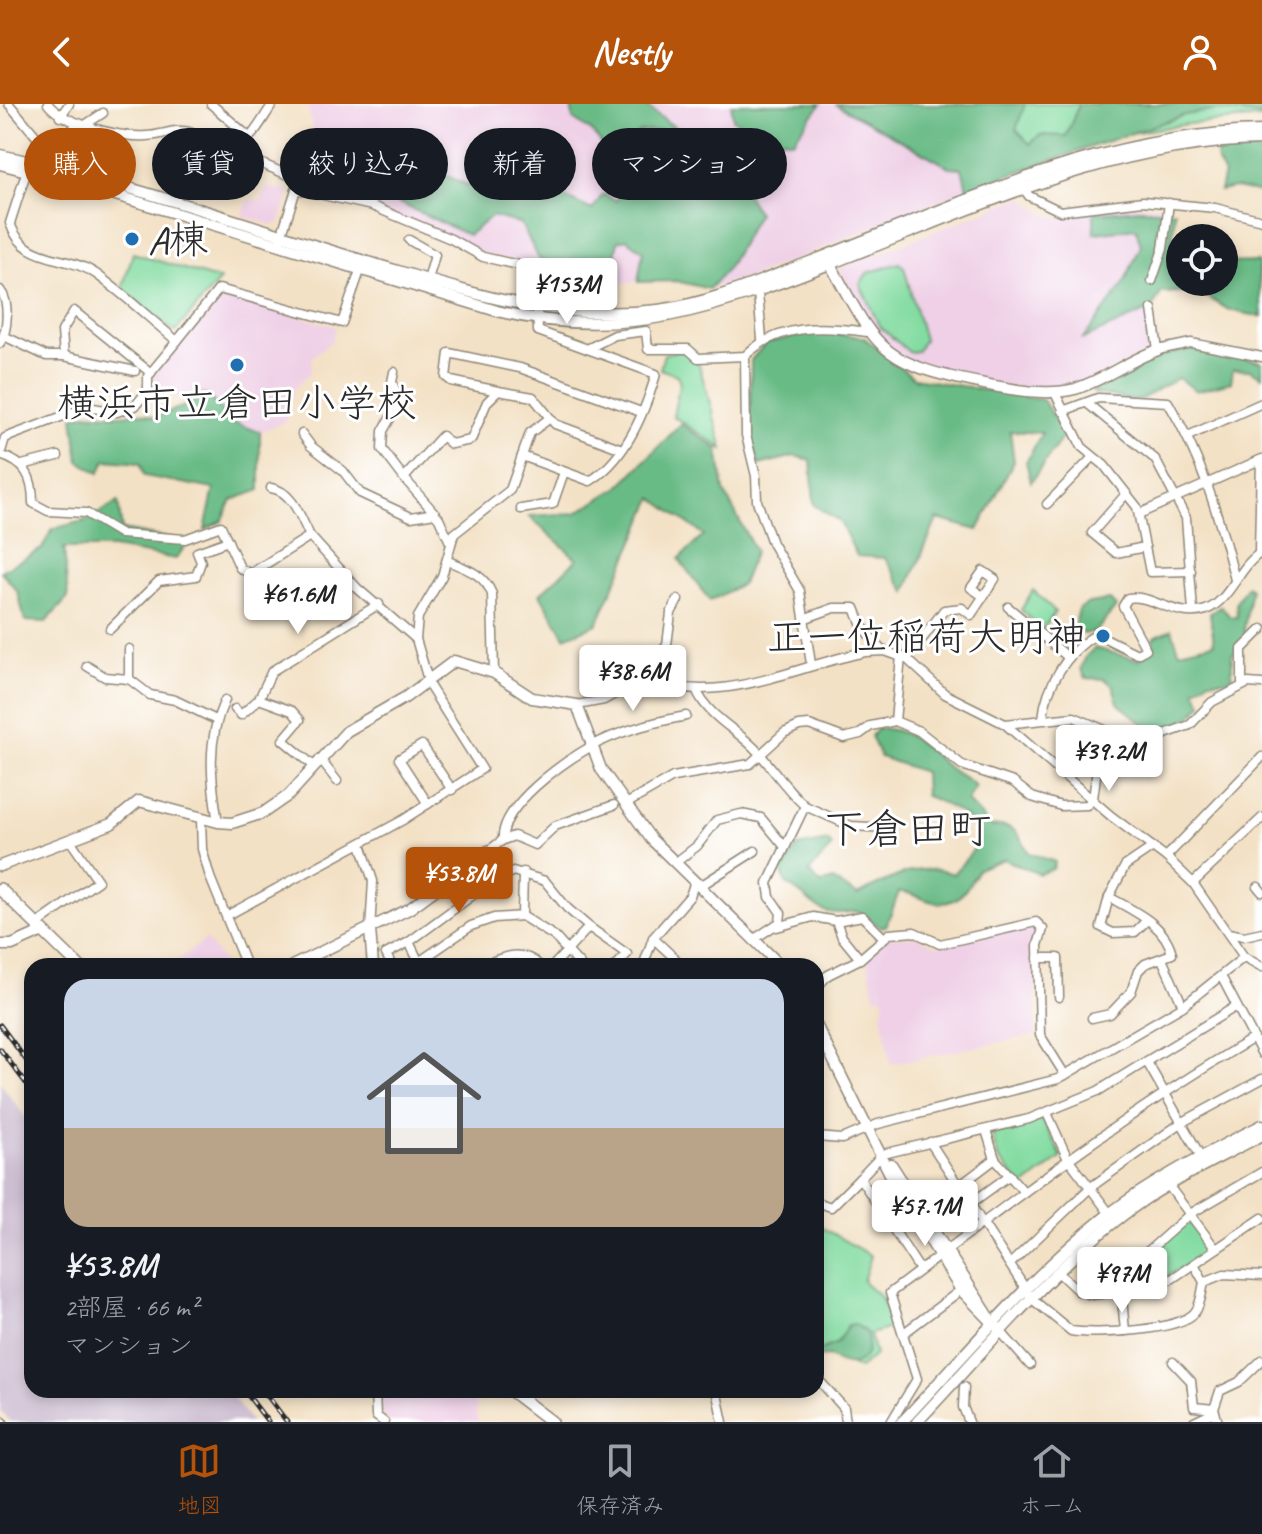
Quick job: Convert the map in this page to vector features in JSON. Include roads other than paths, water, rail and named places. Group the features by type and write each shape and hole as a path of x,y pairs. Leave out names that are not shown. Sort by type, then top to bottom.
{"main road":[{"path":"0,889 71,958"},
{"path":"520,1398 552,1422"}],"street":[{"path":"9,104 29,128"},
{"path":"48,104 60,117 82,124 138,137 152,136"},
{"path":"60,117 69,104"},
{"path":"211,104 239,128"},
{"path":"256,128 273,104"},
{"path":"77,128 103,113"},
{"path":"362,265 428,280 536,314 621,312 689,305 828,260 1022,185 1074,160 1133,145 1227,132 1262,131"},
{"path":"1022,185 1134,154 1181,145 1262,140"},
{"path":"0,155 24,165"},
{"path":"0,164 24,167"},
{"path":"24,177 5,224 15,236 35,254 93,272 177,341"},
{"path":"1022,185 1037,201 1060,211 1143,201 1223,210 1262,220"},
{"path":"136,198 362,265 468,303 586,323 660,319 758,293 828,260"},
{"path":"280,241 293,200"},
{"path":"345,200 372,206 451,239 483,257 541,270 563,280 566,312"},
{"path":"1152,281 1163,249 1169,203"},
{"path":"409,240 435,255 428,280"},
{"path":"828,260 867,332 905,363 933,374 1055,393 1087,385 1137,357 1191,343 1262,357"},
{"path":"310,536 250,574 240,568 221,526 185,539 173,539 121,534 86,513 40,509 33,503 31,476 22,465 0,455 5,438 87,407 117,412 135,406 148,390 151,373 219,289 342,323 362,265"},
{"path":"0,290 6,299 2,339 46,356 64,356 135,371"},
{"path":"758,293 762,339"},
{"path":"1152,309 1158,350"},
{"path":"64,356 62,331 74,311 151,373"},
{"path":"522,456 590,481 603,473 622,449 656,374 538,331 536,314"},
{"path":"587,349 615,335 646,331 648,349 688,349 698,358 745,356 762,339 824,326 867,332"},
{"path":"622,449 555,424 541,403 533,397 451,381 446,377 449,353 520,368 641,412"},
{"path":"745,356 746,435 756,476 757,501 772,543 800,591 811,664"},
{"path":"394,372 392,382 400,401 387,420 382,449 435,513 450,542"},
{"path":"404,478 442,436 451,444 471,440 487,402 498,391"},
{"path":"1055,393 1082,447 1126,494 1139,514 1150,572 1191,571"},
{"path":"1063,411 1098,398 1144,403 1164,400 1188,436 1209,483 1235,580"},
{"path":"1188,436 1262,403"},
{"path":"1088,404 1155,459 1176,498 1186,518 1193,611"},
{"path":"228,915 361,844 482,769 428,680 416,639 422,608 448,561 450,542 463,523 510,490 530,433 550,418"},
{"path":"302,434 311,446 343,471 360,493 411,517 435,513"},
{"path":"22,465 58,456"},
{"path":"1047,504 1093,457"},
{"path":"1043,718 1050,689 1069,658 1097,634 1137,654 1143,652 1145,647 1123,606 1131,596 1171,610 1205,610 1220,600 1261,553 1261,460 1139,514"},
{"path":"521,509 553,504 564,472"},
{"path":"271,488 279,489 292,501 310,536 357,588 416,639"},
{"path":"1126,494 1092,533 1116,553 1145,547"},
{"path":"110,629 159,581 196,576 201,562 197,552 228,541"},
{"path":"448,561 480,576 489,586 492,594 494,673"},
{"path":"895,721 904,658 944,610 962,608 971,615 983,596"},
{"path":"0,866 120,819 139,801 218,822 247,819 276,806 347,731 389,708 454,661 494,673 532,698 577,705 604,700 643,678 667,645 671,613 678,600"},
{"path":"235,709 241,715 259,699 272,671 379,604"},
{"path":"1008,607 1069,658"},
{"path":"806,618 834,608 855,608 862,626 881,650"},
{"path":"1242,685 1242,649 1262,629"},
{"path":"129,649 129,679"},
{"path":"643,678 666,687 735,688 811,664 881,650 904,658 945,694 1005,724 1166,857 1193,883 1244,957 1262,967"},
{"path":"87,666 105,677 129,679 150,695 175,700 216,720"},
{"path":"1005,724 1074,717 1150,749 1165,734 1190,725 1212,702 1242,685 1262,684"},
{"path":"696,689 708,711 761,755 773,775 805,806 851,826 889,828"},
{"path":"259,699 292,711 300,720 283,740 317,762 337,781"},
{"path":"218,822 211,770 216,720 225,700"},
{"path":"577,705 591,746 620,804 694,884 772,958"},
{"path":"503,840 504,828 533,788 591,746 656,721 686,716"},
{"path":"309,958 409,909 503,840 514,836 535,845 555,826 620,804 673,777 738,769 761,755 784,733 799,726 809,725 844,738 860,734 871,726 895,721 919,731 962,765 1013,782 1044,802 1061,806 1087,805 1093,799 1102,731"},
{"path":"428,804 399,759 422,745 452,790"},
{"path":"1166,857 1262,757"},
{"path":"777,927 781,913 770,897 768,883 805,806"},
{"path":"675,863 697,846 717,820 741,814 761,818 785,847"},
{"path":"1193,883 1262,818"},
{"path":"201,819 202,849 243,958"},
{"path":"1253,827 1262,836"},
{"path":"0,945 12,945 40,928 98,881 70,840"},
{"path":"361,844 373,881 370,930 372,958"},
{"path":"1147,920 1135,932 1113,933 1101,927 1109,897 1125,866 1153,847"},
{"path":"694,884 705,883 755,851"},
{"path":"388,958 386,954 409,942 481,889 513,871 545,881 567,908 627,954 623,958"},
{"path":"522,916 523,872"},
{"path":"646,958 653,938 690,896 694,884"},
{"path":"1092,1018 1110,1014 1131,992 1138,971 1172,954 1170,941 1147,920 1109,897"},
{"path":"428,958 471,926 494,918 522,916 554,936 574,958"},
{"path":"753,940 777,927 813,917 836,921 862,916 883,937"},
{"path":"836,921 842,937 860,959"},
{"path":"824,979 860,959 883,937 914,932 940,944 1036,922 1043,929 1038,958 1040,1035 1065,1075"},
{"path":"560,958 589,927"},
{"path":"1227,933 1244,936 1262,932"},
{"path":"653,938 674,958"},
{"path":"409,942 415,958"},
{"path":"501,958 508,955 526,958"},
{"path":"824,1138 842,1139 1065,1075 1183,1006 1244,957"},
{"path":"1038,958 1058,958 1059,997"},
{"path":"1162,959 1183,1006"},
{"path":"1221,976 1262,1054"},
{"path":"824,1205 831,1207 883,1154 1047,1113 1098,1091 1235,1007"},
{"path":"891,1422 917,1379 890,1293 1067,1157 1163,1091 1254,1038"},
{"path":"824,1041 883,1154 894,1182 997,1328"},
{"path":"1147,1062 1201,1157"},
{"path":"1010,1264 1091,1187 1181,1123 1262,1079"},
{"path":"1047,1113 1067,1157 1110,1214"},
{"path":"902,1422 962,1358 1032,1299 1115,1222 1201,1157 1262,1125"},
{"path":"986,1130 995,1159 1024,1192"},
{"path":"917,1422 965,1372 1027,1287 1110,1214 1166,1182 1262,1135"},
{"path":"930,1142 1032,1299 1071,1331 1125,1331 1188,1320 1196,1311 1204,1282 1194,1264"},
{"path":"958,1187 995,1159"},
{"path":"1125,1331 1119,1293 1120,1276 1190,1214 1262,1172"},
{"path":"970,1204 1010,1175"},
{"path":"860,1178 920,1270"},
{"path":"1166,1182 1215,1248"},
{"path":"1058,1272 1085,1294 1119,1293 1154,1287 1262,1218"},
{"path":"943,1253 961,1290 1030,1365"},
{"path":"1204,1282 1224,1274 1262,1276"},
{"path":"904,1333 961,1290"},
{"path":"1218,1422 1214,1411 1220,1391 1239,1382 1262,1360"},
{"path":"1173,1362 1191,1381 1194,1407 1214,1411"},
{"path":"824,1386 844,1408 846,1422"},
{"path":"964,1387 963,1407 969,1422"},
{"path":"365,1422 380,1419 376,1398"},
{"path":"718,1398 723,1422"},
{"path":"1194,1422 1214,1411"}],"railway":[{"path":"0,1025 24,1057"},
{"path":"0,1049 24,1080"},
{"path":"250,1398 268,1422"},
{"path":"269,1398 287,1422"}],"place":[{"name":"A棟","path":"132,239"},
{"name":"横浜市立倉田小学校","path":"237,365"},
{"name":"正一位稲荷大明神","path":"1103,636"}],"district":[{"name":"下倉田町","path":"907,828"}]}
